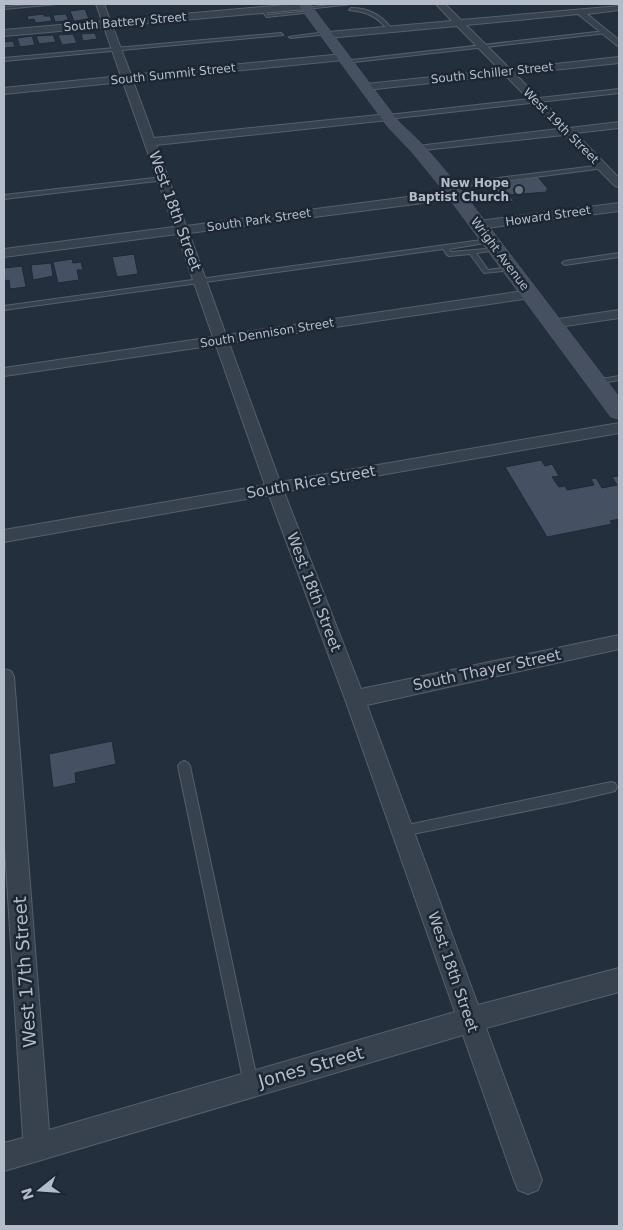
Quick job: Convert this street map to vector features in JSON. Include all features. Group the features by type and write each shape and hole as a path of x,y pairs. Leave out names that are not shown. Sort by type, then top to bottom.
{"main road":[{"name":"Wright Avenue","path":"310,7 344,59 388,117 418,148 452,191 619,412"}],"street":[{"name":"West 18th Street","path":"100,4 275,488 355,699 528,1180"},
{"name":"West 19th Street","path":"440,4 483,45 619,184"},
{"name":"South Battery Street","path":"4,33 310,7"},
{"path":"327,34 619,8"},
{"path":"578,11 619,44"},
{"name":"South Summit Street","path":"4,90 344,59"},
{"name":"South Schiller Street","path":"366,86 619,60"},
{"path":"150,142 388,117"},
{"path":"418,148 619,125"},
{"name":"South Park Street","path":"4,253 182,231 452,191"},
{"name":"Howard Street","path":"478,225 619,206"},
{"name":"South Dennison Street","path":"4,372 530,294"},
{"path":"552,324 619,314"},
{"name":"South Rice Street","path":"4,536 619,428"},
{"name":"South Thayer Street","path":"355,699 619,642"},
{"name":"West 17th Street","path":"4,677 37,1148"},
{"name":"Jones Street","path":"4,1157 470,1020 619,980"}],"lane":[{"path":"4,8 55,4"},
{"path":"310,7 349,4"},
{"path":"351,9 365,9 381,19 390,29"},
{"path":"344,59 605,32"},
{"path":"4,60 281,34"},
{"path":"291,37 327,34"},
{"path":"388,117 619,91"},
{"path":"452,191 602,167"},
{"path":"4,197 163,179"},
{"path":"444,246 449,254 472,252 492,245"},
{"path":"4,308 444,246 492,245"},
{"path":"472,252 486,272 510,269"},
{"path":"565,263 619,255"},
{"path":"596,382 619,378"},
{"path":"184,766 251,1085"},
{"path":"403,831 612,787"}],"building":[{"path":"85,9 89,19 74,21 70,11"},
{"path":"44,14 44,16 50,16 52,21 36,23 34,19 28,20 27,16"},
{"path":"66,14 69,21 55,22 53,15"},
{"path":"95,33 97,39 83,41 81,34"},
{"path":"73,34 77,43 62,45 58,35"},
{"path":"53,35 56,42 39,44 36,36"},
{"path":"32,36 35,45 20,47 17,38"},
{"path":"13,41 15,47 4,48 4,42"},
{"name":"New Hope Baptist Church","path":"538,177 549,190 546,190 547,192 509,195 514,201 501,203 486,184"},
{"path":"134,254 138,274 117,277 112,257"},
{"path":"72,259 73,263 81,262 83,270 77,270 79,280 58,283 53,262"},
{"path":"51,263 53,276 33,280 31,265"},
{"path":"22,266 26,287 10,289 9,280 5,281 4,268"},
{"path":"541,460 545,466 552,464 559,476 552,477 559,487 565,486 567,490 594,485 591,479 596,478 602,488 617,485 612,477 619,476 619,519 610,521 612,524 547,537 505,467"},
{"path":"112,741 116,764 75,773 76,783 53,788 49,754"}],"place":[{"name":"New Hope Baptist Church","path":"519,190"}]}
